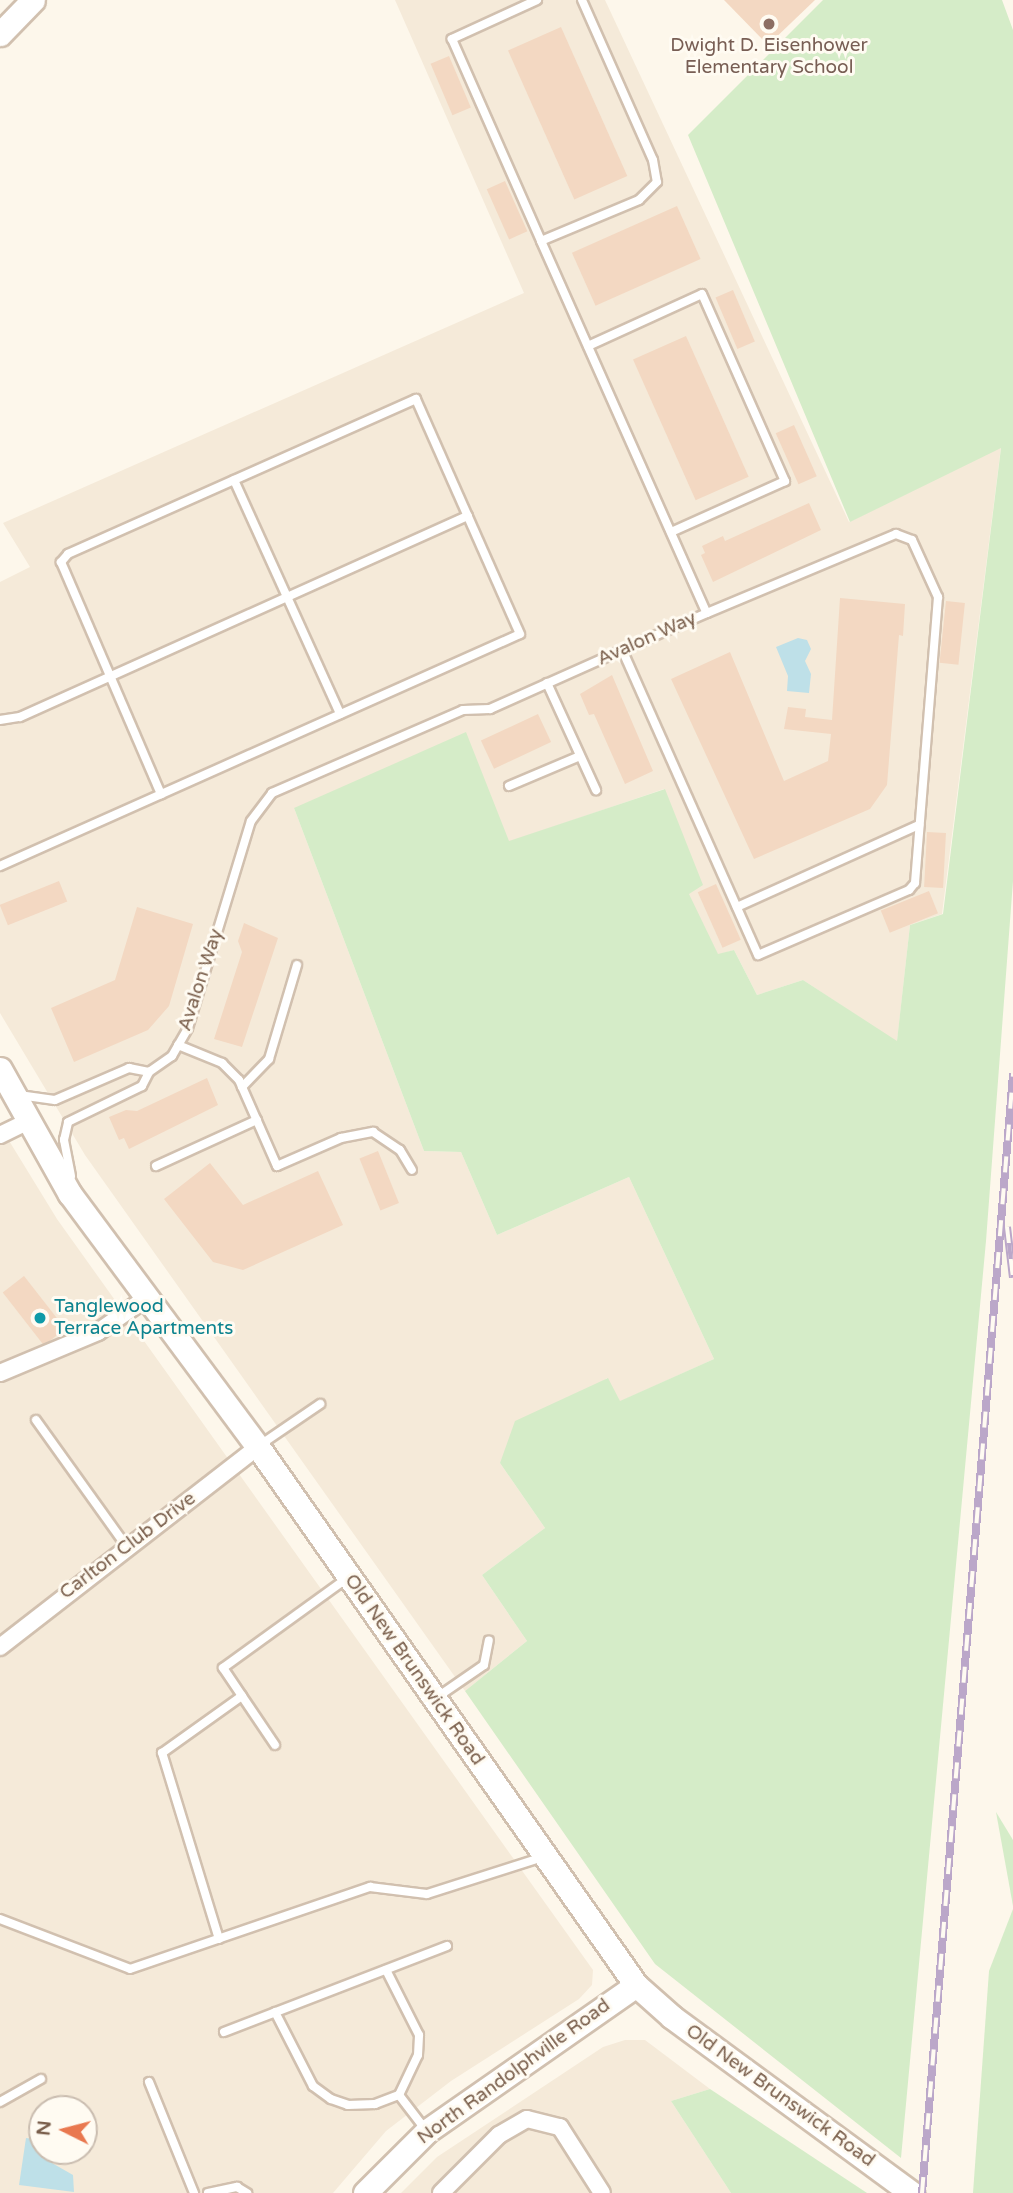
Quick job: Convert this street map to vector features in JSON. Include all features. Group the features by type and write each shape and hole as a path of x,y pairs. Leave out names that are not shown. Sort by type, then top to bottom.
{"main road":[{"path":"0,34 33,0"},
{"name":"Old New Brunswick Road","path":"0,1069 27,1122 80,1207 149,1296 258,1447 636,1985 672,2017 905,2188"},
{"name":"North Randolphville Road","path":"365,2193 427,2131 636,1985"}],"street":[{"path":"0,1135 27,1122"},
{"path":"0,1373 98,1332 149,1296"},
{"name":"Carlton Club Drive","path":"0,1647 258,1447"},
{"path":"441,2193 499,2135 527,2119 560,2127 602,2193"}],"lane":[{"name":"Avalon Way","path":"80,1207 66,1161 68,1122 142,1086 149,1072 172,1056 188,1028 251,821 263,801 463,710 490,709 707,613 452,39 537,0"},
{"path":"541,242 639,200 657,182 653,160 582,0"},
{"path":"587,346 702,294 785,481 671,531"},
{"path":"0,866 520,634 416,399 68,554 61,562 161,794"},
{"path":"234,480 340,714"},
{"path":"0,720 20,717 468,516"},
{"path":"622,650 758,956 909,890 915,883 938,597 912,540 896,534 884,537 707,613"},
{"path":"547,683 596,790"},
{"path":"509,786 580,756"},
{"path":"737,907 919,825"},
{"path":"242,1087 270,1059 298,965"},
{"path":"178,1045 222,1063 242,1087 277,1166 341,1138 373,1132 400,1150 412,1170"},
{"path":"13,1094 55,1100 129,1069 149,1072"},
{"path":"156,1166 257,1120"},
{"path":"258,1447 320,1404"},
{"path":"36,1420 127,1546"},
{"path":"275,1745 223,1668 349,1577"},
{"path":"435,1699 484,1665 489,1640"},
{"path":"219,1938 162,1753 242,1696"},
{"path":"0,1919 130,1969 370,1887 426,1894 546,1856"},
{"path":"223,2032 447,1946"},
{"path":"275,2012 307,2076 331,2099 348,2105 375,2104 399,2095 418,2055 419,2035 386,1970"},
{"path":"0,2102 41,2079"},
{"path":"149,2082 194,2193"},
{"path":"399,2095 427,2131"},
{"path":"208,2193 237,2187 247,2193"}],"shaded area":[{"path":"395,0 605,0 849,522 1001,447 942,914 910,925 897,1042 803,980 757,995 734,950 718,955 688,894 664,789 509,842 294,808 424,1151 461,1152 497,1235 629,1177 714,1359 619,1402 607,1378 500,1463 545,1528 482,1575 527,1641 465,1691 85,1155 0,1013 0,582 30,567 3,523 524,293"},
{"path":"0,1126 57,1219 593,1970 592,1985 579,1999 451,2081 386,2131 333,2193 0,2193"},
{"path":"625,2040 645,2040 710,2089 671,2101 731,2193 401,2193 437,2157 603,2047"}],"green space":[{"path":"823,0 1002,0 1013,30 1013,881 986,1241 901,2158 655,1964 465,1691 527,1641 482,1575 545,1528 500,1463 515,1421 608,1378 620,1401 714,1359 629,1177 497,1235 461,1152 424,1151 294,808 466,732 509,841 665,789 703,885 689,894 718,954 734,950 757,995 803,980 897,1041 910,925 943,914 1001,448 850,522 688,135"},
{"path":"996,1812 1013,1840 1013,1906"},
{"path":"1013,1909 1013,2193 973,2193 989,1971"},
{"path":"710,2089 867,2193 731,2193 671,2101"}],"water":[{"path":"798,638 807,640 811,649 805,661 811,674 809,693 787,691 788,676 776,647"},
{"path":"28,2138 28,2165 56,2165 73,2175 74,2192 19,2185"}],"building":[{"name":"Dwight D. Eisenhower Elementary School","path":"724,0 815,0 768,45"},
{"path":"561,27 627,176 574,199 508,51"},
{"path":"449,56 471,108 452,115 431,64"},
{"path":"505,181 527,231 509,239 487,189"},
{"path":"677,206 701,259 596,306 572,253"},
{"path":"733,290 755,342 737,349 716,297"},
{"path":"686,336 749,477 696,500 633,360"},
{"path":"794,425 817,476 799,484 776,433"},
{"path":"809,503 821,530 713,582 701,555 705,553 702,546 723,536 725,541"},
{"path":"840,598 905,604 903,636 899,635 887,785 870,809 754,859 671,679 730,652 784,781 828,761 831,734 784,729 788,707 806,709 805,717 832,720"},
{"path":"946,601 965,603 958,665 940,663"},
{"path":"612,675 653,771 625,784 594,714 589,715 580,694"},
{"path":"538,714 551,742 494,769 481,741"},
{"path":"927,832 946,833 943,888 924,887"},
{"path":"59,881 67,901 8,925 0,905"},
{"path":"716,884 741,940 723,948 698,892"},
{"path":"929,891 938,913 890,933 881,910"},
{"path":"137,907 193,924 169,1006 148,1030 74,1062 51,1008 115,980"},
{"path":"244,923 278,938 242,1047 214,1039 242,952 238,941"},
{"path":"207,1078 218,1105 129,1149 124,1138 119,1140 109,1117 126,1110 137,1111"},
{"path":"378,1151 399,1203 380,1210 359,1158"},
{"path":"210,1163 243,1205 318,1171 343,1225 243,1270 213,1262 164,1199"},
{"name":"Tanglewood Terrace Apartments","path":"24,1276 65,1329 44,1345 3,1293"}],"railway":[{"path":"922,2193 1013,1074"},
{"path":"1007,1227 1013,1278"}],"place":[{"name":"Dwight D. Eisenhower Elementary School","path":"769,24"},
{"name":"Tanglewood Terrace Apartments","path":"40,1318"}]}
